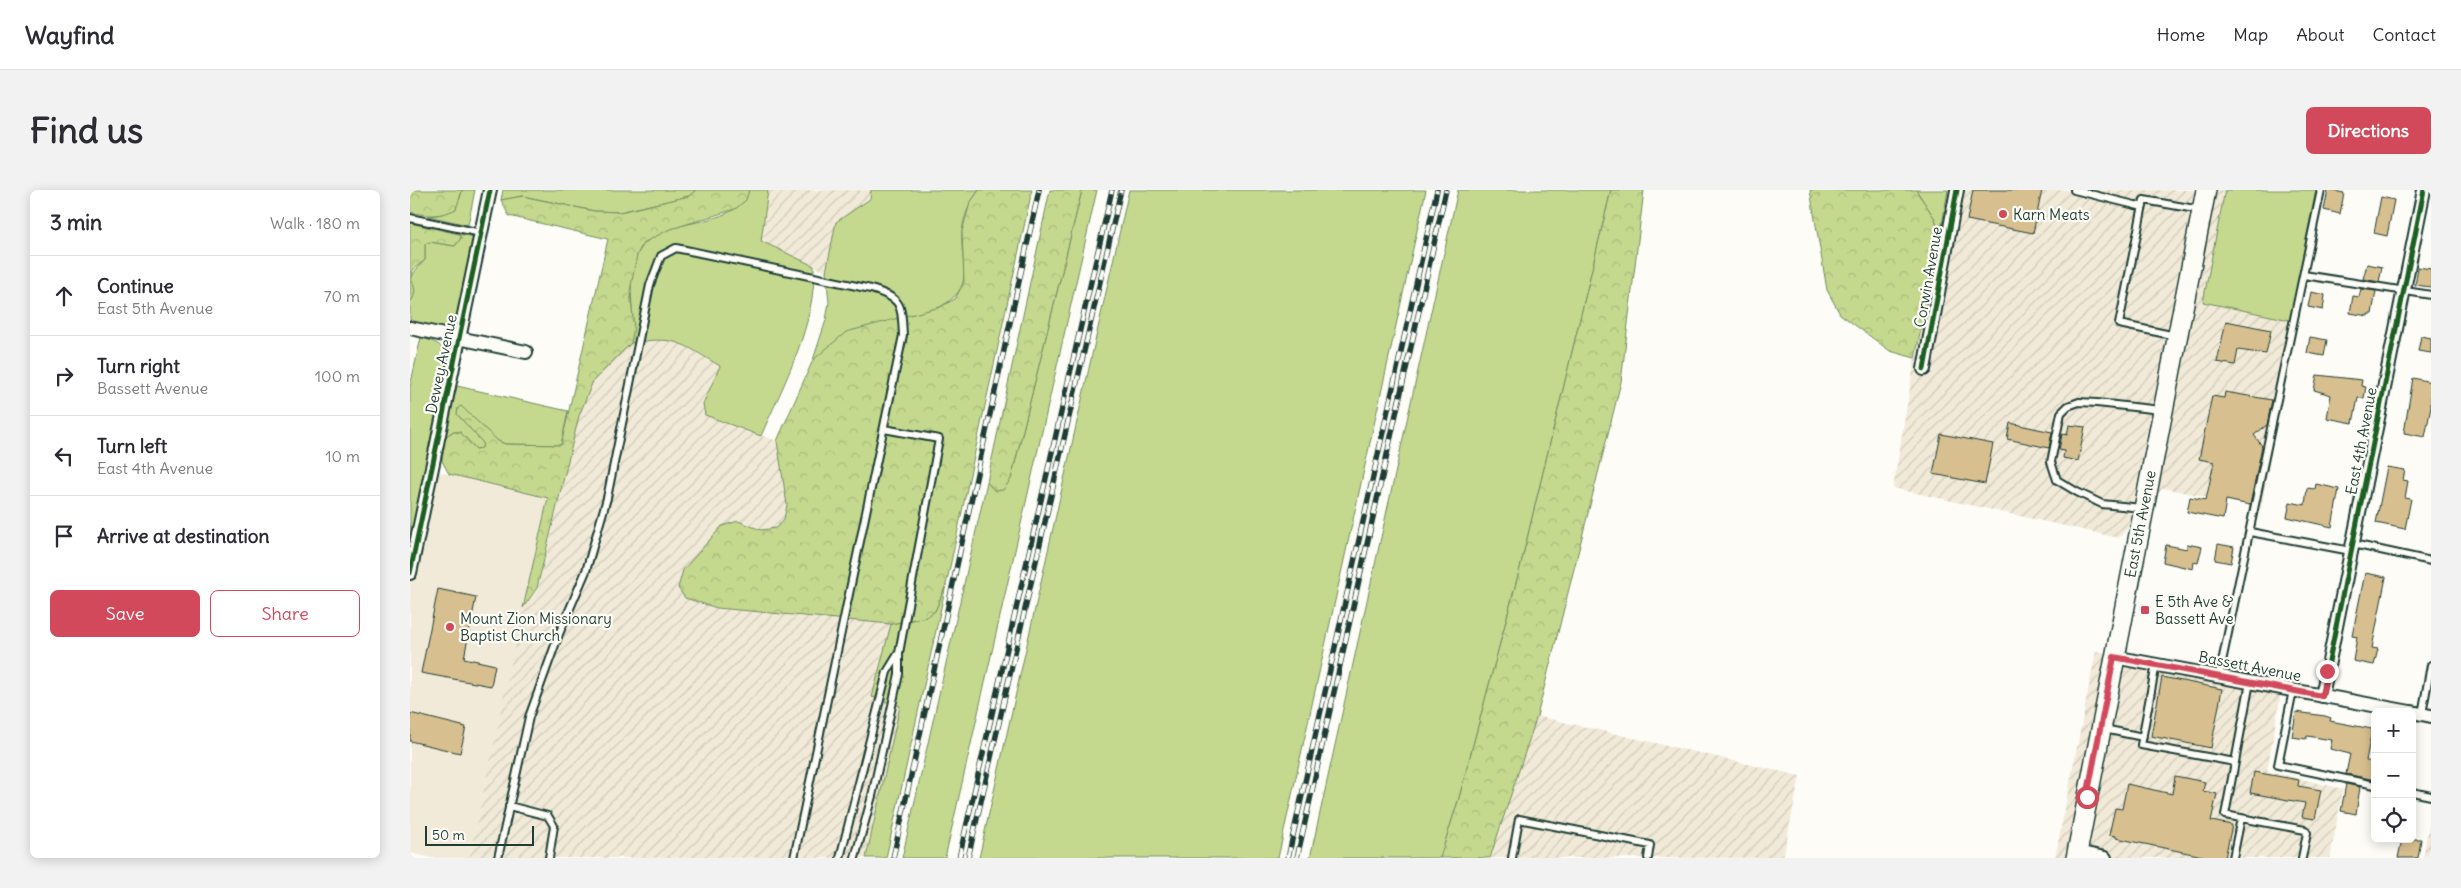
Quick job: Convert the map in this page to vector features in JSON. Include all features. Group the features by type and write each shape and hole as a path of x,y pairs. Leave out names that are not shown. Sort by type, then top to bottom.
{"main road":[{"name":"East 5th Avenue","path":"2076,855 2206,190"}],"street":[{"name":"Dewey Avenue","path":"410,572 412,553 490,190"},
{"name":"Corwin Avenue","path":"1924,369 1957,190"},
{"name":"East 4th Avenue","path":"2322,696 2424,190"},
{"path":"410,328 526,352"},
{"name":"Bassett Avenue","path":"2114,657 2419,713"},
{"path":"2076,855 2105,858"}],"lane":[{"path":"2074,190 2143,206"},
{"path":"2219,676 2322,190"},
{"path":"2177,336 2119,324 2144,200 2202,210"},
{"path":"410,218 481,233"},
{"path":"498,858 529,717 559,634 586,571 607,498 650,285 661,256 676,248 871,288 892,296 901,308 903,335 794,858"},
{"path":"2304,275 2431,295"},
{"path":"2144,508 2102,504 2077,492 2057,480 2051,462 2061,413 2068,406 2078,402 2097,402 2163,410"},
{"path":"855,858 872,796 899,674 898,653 939,439 884,429"},
{"path":"2250,532 2431,561"},
{"path":"840,858 887,672 898,653"},
{"path":"2156,664 2142,745 2234,762"},
{"path":"2419,713 2431,665"},
{"path":"2250,682 2225,815 2305,830 2307,833 2302,858"},
{"path":"2293,690 2278,765 2371,784"},
{"path":"2100,729 2143,737"},
{"path":"2416,793 2431,796"},
{"path":"509,806 548,816 554,826 550,858"},
{"path":"2234,858 2241,818"},
{"path":"1512,858 1519,819 1650,845 1648,858"}],"shaded area":[{"path":"768,190 871,190 870,199 836,222 826,272 761,242"},
{"path":"1948,190 2225,190 2203,302 2296,321 2261,508 2163,488 2119,538 1893,488 1915,358"},
{"path":"657,339 675,341 720,366 703,404 705,415 777,441 787,505 784,519 776,528 761,530 738,521 685,598 717,608 891,624 872,697 900,705 866,858 469,858 523,608 538,588 579,416 593,381 631,343"},
{"path":"427,469 548,498 469,858 432,858 410,853 410,540"},
{"path":"2096,651 2282,688 2267,771 2343,789 2330,858 2055,858"},
{"path":"1537,716 1800,776 1783,858 1490,858"},
{"path":"2431,813 2431,858 2423,858"}],"green space":[{"path":"410,190 462,191 456,209 439,215 428,215 410,212"},
{"path":"462,190 475,190 468,225 428,216 446,213 455,207"},
{"path":"503,190 696,190 689,196 620,212 594,211 523,196 501,200"},
{"path":"696,190 749,190 746,200 735,209 668,230 643,243 637,255 630,291 634,327 631,343 593,381 579,416 537,588 523,608 548,498 449,474 442,461 445,437 452,432 460,432 476,449 482,448 483,443 457,414 458,408 461,406 498,441 505,444 561,445 608,239 509,216 501,200 522,196 594,211 620,212 689,196"},
{"path":"749,190 768,190 761,241 814,266 810,310 804,332 797,353 761,436 705,415 703,404 720,366 678,343 659,340 631,343 633,321 632,275 638,253 648,240 678,226 713,218 729,212 741,203"},
{"path":"871,190 979,190 967,210 964,221 962,233 963,283 959,291 940,307 813,360 826,320 829,302 826,272 836,222 870,199"},
{"path":"979,190 1032,190 946,585 935,611 926,617 891,624 717,608 685,598 678,588 683,570 722,526 738,521 761,530 776,528 784,519 787,505 777,441 813,360 846,332 940,307 955,299 964,282 962,231 970,203"},
{"path":"1050,190 1082,190 1011,479 1003,490 995,491 987,482"},
{"path":"1082,190 1097,190 945,858 902,858 987,482 995,491 1011,479"},
{"path":"1129,190 1426,190 1278,858 979,858"},
{"path":"1458,190 1611,190 1520,568 1459,798 1440,858 1310,858"},
{"path":"1611,190 1644,190 1621,382 1537,716 1490,858 1440,858 1459,798 1520,568"},
{"path":"1810,190 1916,190 1935,219 1940,236 1915,358 1890,351 1840,314 1827,290"},
{"path":"1916,190 1948,190 1940,236 1935,219"},
{"path":"2225,190 2316,190 2290,320 2203,302"},
{"path":"410,223 459,234 461,238 455,246 430,242 425,244 425,260 413,270 411,279 414,293 410,302"},
{"path":"459,234 475,237 457,325 450,330 410,322 410,302 413,298 412,277 425,260 425,244 430,242 455,246 461,238"},
{"path":"421,337 439,345 444,351 448,363 410,540 410,387"},
{"path":"457,386 568,411 561,445 505,444 498,441 461,407 457,414 483,443 482,449 476,449 460,432 452,432 445,437"},
{"path":"946,585 886,858 866,858 900,706 872,697 891,624 926,617 935,611"}],"building":[{"name":"Karn Meats","path":"1973,190 2042,190 2033,233 1967,220"},
{"path":"2328,190 2344,193 2340,214 2324,210"},
{"path":"2381,197 2394,200 2387,236 2374,233"},
{"path":"2367,264 2382,267 2379,282 2363,279"},
{"path":"2418,267 2431,269 2431,287 2415,285"},
{"path":"2361,289 2376,291 2372,314 2368,314 2368,316 2350,313 2353,296 2359,297"},
{"path":"2311,292 2325,295 2323,310 2308,307"},
{"path":"2226,321 2271,330 2266,354 2238,350 2235,365 2217,362"},
{"path":"2421,336 2431,338 2431,353 2418,351"},
{"path":"2310,337 2327,340 2324,356 2307,353"},
{"path":"2317,375 2362,380 2361,386 2366,387 2364,398 2358,398 2353,423 2327,418 2331,395 2314,390"},
{"path":"2413,378 2431,382 2431,407 2425,437 2404,433"},
{"path":"2225,392 2272,400 2267,425 2254,435 2262,446 2250,505 2226,500 2223,519 2187,512 2190,497 2206,500 2214,462 2199,459 2212,396 2224,398"},
{"path":"2010,423 2052,432 2049,448 2007,439"},
{"path":"2069,425 2085,427 2078,461 2063,458 2064,451 2059,450 2062,434 2067,435"},
{"path":"1941,434 1993,444 1985,484 1933,474"},
{"path":"2387,467 2405,470 2403,480 2408,481 2405,498 2411,499 2405,529 2376,523"},
{"path":"2316,484 2339,489 2332,527 2287,517 2290,502 2305,505 2307,488 2315,489"},
{"path":"2187,544 2202,547 2198,563 2194,562 2193,569 2163,562 2166,545 2187,549"},
{"path":"2218,544 2234,547 2231,563 2215,560"},
{"path":"2365,573 2386,577 2372,648 2378,649 2374,665 2353,661 2357,637 2352,636"},
{"name":"Mount Zion Missionary Baptist Church","path":"438,589 476,597 464,658 495,665 491,686 421,673"},
{"path":"2162,677 2222,689 2211,748 2151,736"},
{"path":"2296,712 2325,716 2331,718 2330,721 2371,729 2366,761 2371,762 2371,779 2346,774 2350,754 2330,749 2332,740 2307,736 2306,739 2292,737"},
{"path":"410,713 466,727 460,753 410,741"},
{"path":"2254,772 2299,780 2298,786 2321,790 2315,819 2302,817 2305,803 2250,793"},
{"path":"2175,776 2205,782 2203,791 2217,794 2211,821 2232,825 2225,858 2212,858 2109,835 2115,808 2122,809 2127,784 2172,794"},
{"path":"2346,784 2360,787 2356,814 2341,811"},
{"path":"2416,839 2421,839 2418,858 2398,858 2401,843 2416,843"}],"railway":[{"path":"893,858 1039,190"},
{"path":"959,858 1112,190"},
{"path":"968,858 1121,190"},
{"path":"1288,858 1437,190"},
{"path":"1297,858 1446,190"}],"cycle path":[{"path":"410,573 490,190"},
{"path":"1924,369 1957,190"},
{"path":"2322,696 2424,190"}],"place":[{"name":"Karn Meats","path":"2003,214"},
{"name":"E 5th Ave & Bassett Ave","path":"2145,610"},
{"name":"Mount Zion Missionary Baptist Church","path":"450,627"}],"route":[{"path":"2087,797 2114,657 2322,696 2327,671"}]}
